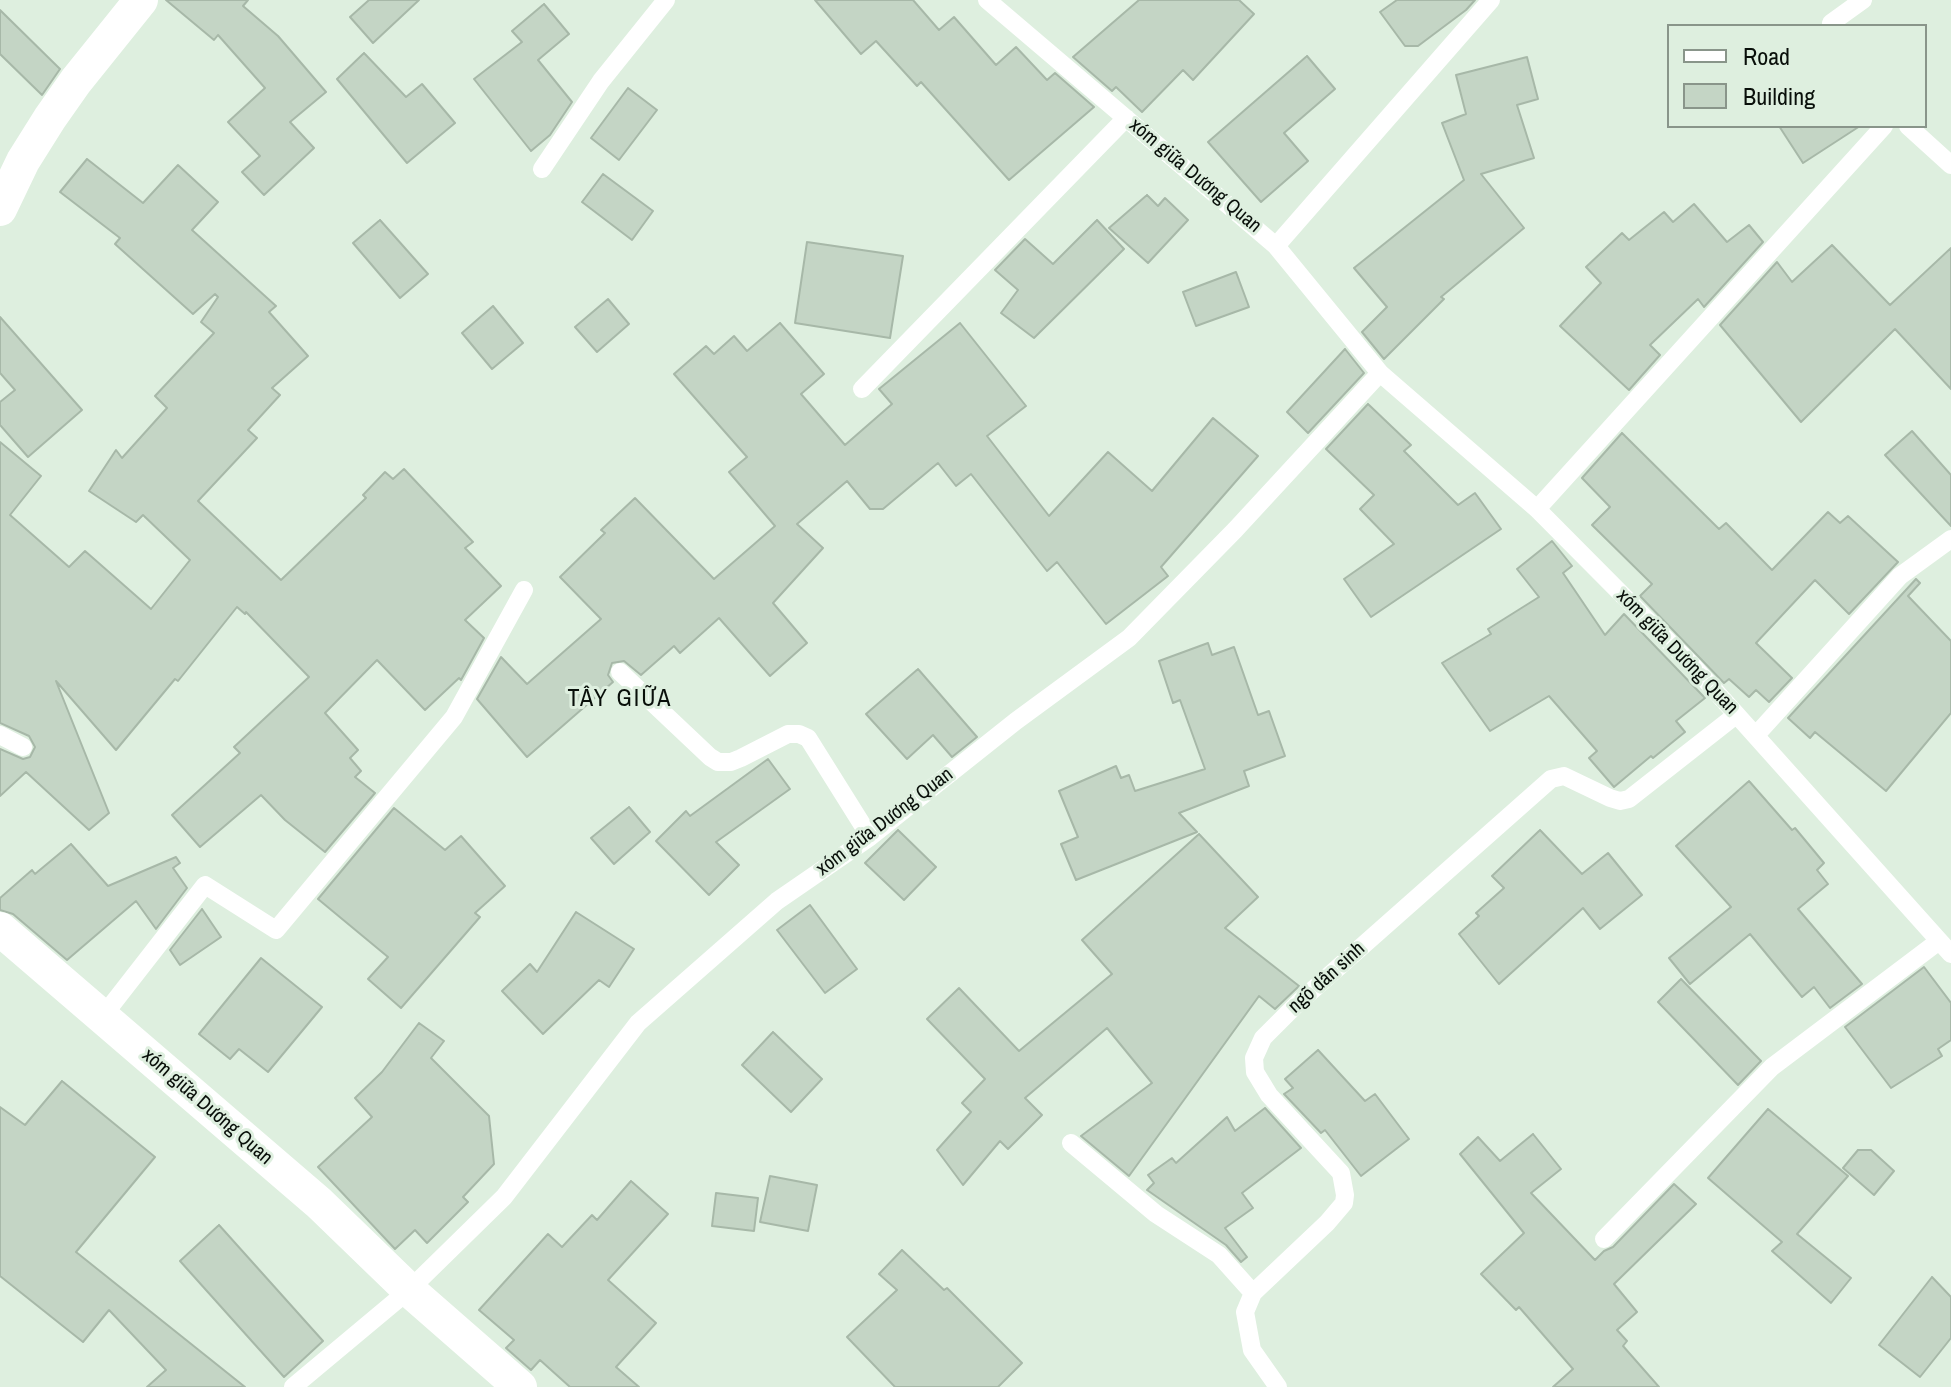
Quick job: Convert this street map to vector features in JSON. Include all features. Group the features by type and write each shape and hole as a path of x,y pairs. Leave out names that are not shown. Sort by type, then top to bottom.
{"street":[{"path":"0,209 23,161 50,118 141,0"},
{"name":"xóm giữa Dương Quan","path":"0,929 319,1203 409,1290 520,1387"}],"lane":[{"path":"542,169 601,81 666,0"},
{"name":"xóm giữa Dương Quan","path":"987,0 1276,246 1380,373 1537,509 1693,666 1757,734 1945,948"},
{"path":"1276,246 1491,0"},
{"path":"1832,24 1863,0"},
{"path":"862,389 1126,118"},
{"path":"1537,509 1882,128"},
{"path":"1910,128 1951,165"},
{"name":"xóm giữa Dương Quan","path":"293,1387 409,1290 504,1197 638,1023 777,901 870,837 1016,721 1129,638 1235,530 1380,373"},
{"path":"1757,734 1900,576 1951,539"},
{"path":"103,1016 205,885 276,930 454,717 524,590"},
{"path":"620,672 718,762 741,758 788,734 808,738 870,837"},
{"name":"ngõ dân sinh","path":"1253,1293 1327,1223 1344,1203 1345,1195 1341,1173 1269,1095 1255,1072 1254,1058 1263,1038 1298,1003 1551,779 1564,776 1610,798 1620,801 1629,799 1736,715"},
{"path":"0,735 23,747"},
{"path":"1604,1239 1772,1067 1945,948"},
{"path":"1071,1143 1156,1214 1219,1255 1253,1293 1245,1312 1252,1350 1278,1387"}],"building":[{"path":"166,0 248,0 243,6 278,36 326,92 290,122 314,148 264,195 242,172 260,156 228,122 265,88 218,35 214,40"},
{"path":"369,0 419,0 373,43 350,17"},
{"path":"815,0 913,0 939,30 954,17 996,65 1016,47 1047,80 1055,73 1094,107 1009,180 921,82 917,86 876,41 861,54"},
{"path":"1139,0 1239,0 1254,14 1193,80 1183,70 1142,112 1116,87 1112,91 1073,57"},
{"path":"1397,0 1475,0 1418,46 1405,46 1380,12"},
{"path":"544,4 569,34 538,60 572,102 550,135 531,151 474,79 522,42 512,31"},
{"path":"0,10 60,69 42,95 0,54"},
{"path":"364,53 406,97 422,84 455,123 407,163 337,79"},
{"path":"1307,56 1335,89 1284,133 1308,161 1261,202 1208,142"},
{"path":"1527,57 1538,99 1517,105 1534,158 1481,174 1524,228 1441,297 1444,299 1384,359 1362,332 1387,307 1354,268 1464,180 1442,123 1466,114 1456,75"},
{"path":"628,88 657,110 619,160 591,138"},
{"path":"1780,128 1857,128 1803,163"},
{"path":"87,159 143,203 178,165 218,202 192,230 276,306 269,312 308,356 272,388 280,395 248,430 257,438 198,501 281,580 366,498 363,495 385,472 393,479 404,469 473,542 465,548 501,586 465,620 484,638 461,680 459,678 425,710 377,660 325,713 358,750 350,758 361,771 355,777 375,793 325,852 285,820 261,795 200,847 172,815 240,753 234,747 309,677 246,612 237,607 178,681 175,679 116,750 56,681 109,813 89,830 26,772 0,796 0,749 23,759 30,757 35,747 29,736 0,723 0,442 41,476 10,515 69,567 85,551 151,609 190,560 143,515 136,522 89,491 116,450 122,458 167,408 155,396 214,333 201,322 218,297 215,294 193,314 115,244 120,238 60,192"},
{"path":"603,174 653,211 632,240 582,202"},
{"path":"1147,195 1158,206 1165,198 1188,220 1148,263 1109,228"},
{"path":"1694,204 1727,242 1749,225 1763,242 1704,307 1698,299 1650,345 1660,355 1629,390 1560,326 1601,283 1586,267 1622,233 1629,240 1664,212 1673,222"},
{"path":"380,220 428,274 400,298 353,243"},
{"path":"1097,220 1124,249 1034,338 1001,313 1018,290 995,270 1025,239 1053,264"},
{"path":"807,242 903,256 890,338 795,323"},
{"path":"1832,245 1890,305 1951,248 1951,389 1895,329 1801,422 1720,325 1777,262 1792,282"},
{"path":"1236,272 1249,307 1196,326 1183,292"},
{"path":"608,299 629,324 597,352 575,327"},
{"path":"493,306 523,343 492,369 462,333"},
{"path":"0,317 82,410 28,457 0,425 0,402 15,390 0,373"},
{"path":"780,323 824,374 801,394 845,445 892,404 879,389 960,323 1026,406 987,436 1049,516 1108,452 1152,491 1213,418 1258,456 1161,567 1168,576 1106,624 1057,562 1047,571 971,474 956,486 938,463 883,509 870,509 847,481 797,524 823,548 773,603 807,643 770,676 719,618 680,653 674,646 641,675 624,661 612,663 608,675 613,682 527,757 477,699 501,657 527,684 601,619 560,577 605,533 601,530 635,498 714,579 775,526 729,472 747,457 674,374 706,346 714,354 734,336 747,351"},
{"path":"1345,349 1364,373 1308,433 1287,412"},
{"path":"1368,404 1411,445 1404,451 1458,505 1475,493 1501,529 1371,617 1344,579 1394,544 1360,509 1374,495 1326,449"},
{"path":"1912,431 1951,475 1951,526 1885,455"},
{"path":"1622,433 1719,529 1726,523 1772,570 1828,512 1840,523 1848,516 1898,562 1849,614 1815,580 1756,643 1792,678 1769,702 1756,690 1749,697 1729,679 1724,683 1640,596 1652,584 1592,525 1610,507 1582,478"},
{"path":"1552,541 1572,566 1563,573 1605,635 1624,614 1705,698 1676,721 1685,732 1614,787 1589,758 1597,751 1549,696 1490,731 1442,663 1491,634 1488,629 1539,597 1517,569"},
{"path":"1916,579 1920,583 1908,596 1951,641 1951,713 1886,791 1815,732 1810,738 1788,718"},
{"path":"1208,643 1212,655 1234,647 1258,715 1269,711 1285,756 1244,771 1249,786 1179,813 1197,832 1076,880 1061,844 1078,837 1059,791 1116,766 1121,778 1129,775 1135,791 1205,769 1180,700 1173,703 1159,661"},
{"path":"918,669 977,737 952,757 933,735 907,759 866,714"},
{"path":"768,759 790,789 716,842 739,865 709,895 656,841 686,811 690,816"},
{"path":"1749,781 1824,863 1817,870 1828,884 1798,909 1862,984 1830,1008 1814,987 1802,997 1750,934 1690,984 1669,958 1731,907 1676,846"},
{"path":"629,807 650,832 614,864 591,838"},
{"path":"394,808 445,850 461,836 505,886 475,913 480,917 401,1008 368,979 388,957 318,899"},
{"path":"898,830 936,867 904,900 865,863"},
{"path":"1540,830 1582,874 1608,853 1642,895 1600,929 1583,908 1499,984 1459,934 1479,916 1476,913 1504,888 1492,876"},
{"path":"1199,834 1258,897 1225,928 1299,986 1275,1009 1259,996 1129,1176 1081,1136 1152,1083 1107,1028 1025,1098 1042,1115 1008,1149 1000,1141 963,1185 937,1150 971,1112 962,1103 985,1079 927,1019 959,988 1019,1051 1112,974 1082,940"},
{"path":"71,844 108,886 176,857 180,863 173,868 187,888 156,929 136,901 67,960 13,914 0,910 0,898 32,870 35,874"},
{"path":"810,905 857,969 825,993 777,930"},
{"path":"202,909 221,937 180,965 170,950"},
{"path":"576,912 634,949 609,987 599,980 543,1034 502,991 530,964 537,972"},
{"path":"261,958 322,1007 268,1072 239,1049 230,1059 199,1034"},
{"path":"1924,967 1951,1003 1951,1040 1938,1049 1942,1056 1891,1088 1845,1027"},
{"path":"1681,979 1761,1061 1738,1085 1658,1002"},
{"path":"419,1023 444,1041 431,1058 489,1116 494,1164 463,1197 468,1202 427,1243 415,1230 395,1249 318,1167 372,1117 355,1098 382,1072"},
{"path":"773,1032 822,1079 791,1112 742,1065"},
{"path":"1318,1050 1365,1101 1375,1094 1409,1139 1361,1176 1325,1130 1321,1133 1284,1094 1293,1088 1285,1079"},
{"path":"62,1081 155,1157 76,1252 245,1387 147,1387 166,1370 109,1310 83,1342 0,1276 0,1107 25,1125"},
{"path":"1265,1108 1301,1148 1242,1193 1253,1208 1225,1228 1247,1257 1241,1262 1226,1245 1147,1190 1154,1183 1148,1175 1172,1158 1176,1163 1227,1117 1235,1131"},
{"path":"1768,1109 1848,1176 1797,1234 1851,1278 1831,1303 1772,1251 1782,1242 1708,1178"},
{"path":"1533,1134 1561,1169 1531,1193 1595,1260 1613,1247 1674,1184 1696,1204 1614,1284 1637,1312 1617,1330 1627,1341 1623,1346 1659,1387 1553,1387 1573,1369 1519,1307 1516,1310 1481,1274 1524,1233 1460,1154 1478,1137 1500,1161"},
{"path":"1858,1150 1871,1150 1894,1171 1874,1195 1843,1168"},
{"path":"770,1176 817,1185 808,1231 760,1222"},
{"path":"631,1181 668,1214 608,1280 656,1323 616,1367 639,1387 570,1387 540,1360 531,1370 506,1348 514,1340 479,1310 548,1234 562,1247 592,1215 597,1220"},
{"path":"716,1193 758,1198 754,1231 712,1226"},
{"path":"219,1225 323,1341 284,1377 180,1261"},
{"path":"902,1250 944,1290 947,1288 1022,1363 998,1387 895,1387 847,1337 897,1290 879,1274"},
{"path":"1932,1277 1951,1297 1951,1338 1920,1377 1879,1345"}],"district":[{"name":"TÂY GIỮA","path":"620,700"}]}
